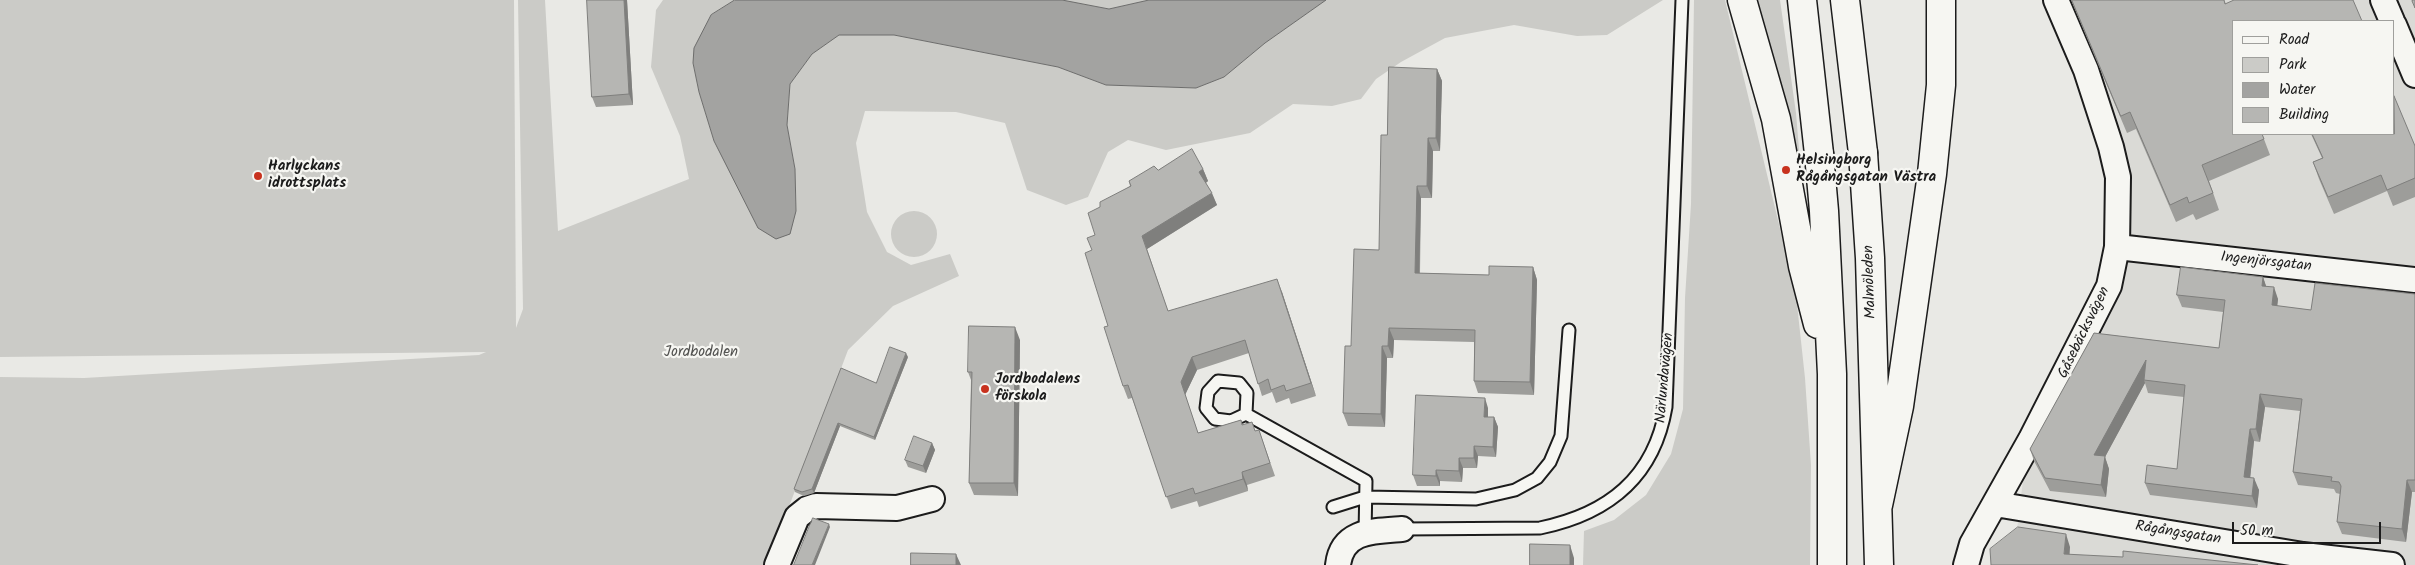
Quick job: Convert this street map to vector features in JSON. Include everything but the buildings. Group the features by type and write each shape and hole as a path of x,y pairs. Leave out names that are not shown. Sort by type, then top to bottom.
{"highway":[{"path":"1742,0 1776,119 1803,266 1832,374"},
{"path":"1802,0 1824,211 1832,374 1832,565"},
{"name":"Malmöleden","path":"1845,0 1863,153 1870,258 1879,565"},
{"path":"1878,505 1900,406 1932,174 1941,85 1941,0"}],"street":[{"name":"Gåsebäcksvägen","path":"1966,565 1972,544 2057,389 2109,286 2117,247 2118,176 2086,70 2056,0"},
{"path":"2383,0 2392,20"},
{"path":"2395,27 2415,75"},
{"name":"Ingenjörsgatan","path":"2117,247 2415,280"},
{"path":"777,565 797,517 807,509 816,506 897,508 932,499"},
{"name":"Rågångsgatan","path":"1995,504 2303,560 2392,565"},
{"name":"Närlundavägen","path":"1338,565 1342,548 1348,541 1365,534 1402,529"}],"lane":[{"name":"Närlundavägen","path":"1402,529 1540,528 1554,525 1583,515 1610,500 1636,478 1647,463 1663,424 1666,407 1682,0"},
{"path":"1333,506 1365,497 1476,499 1516,490 1537,478 1550,462 1561,436 1569,330"},
{"path":"1246,414 1366,481 1365,534"}],"shaded area":[{"path":"2046,0 2415,0 2415,565 2009,565 2015,546 2025,464 2074,387 2122,176"}],"green space":[{"name":"Jordbodalen","path":"0,0 514,0 516,328 523,309 518,0 545,0 558,231 689,179 680,136 651,67 656,10 663,0 735,0 711,15 693,63 699,92 714,141 726,162 796,211 795,169 787,125 790,84 812,54 839,35 894,35 1058,67 1106,85 1196,88 1224,77 1265,43 1326,0 1663,0 1607,35 1577,36 1514,25 1445,38 1401,62 1376,79 1361,99 1332,106 1293,104 1250,133 1166,150 1128,140 1108,152 1088,197 1066,205 1027,190 1005,123 956,112 865,111 856,143 867,212 887,252 911,265 950,254 959,276 893,306 848,350 767,565 0,565 0,377 84,378 479,355 486,352 0,357"},
{"path":"1062,0 1149,0 1109,9"},
{"path":"1694,0 1725,0 1796,295 1805,378 1811,465 1810,565 1583,565 1584,531 1614,520 1646,495 1671,454 1683,409 1685,298 1691,204"},
{"path":"1752,0 1780,0 1796,113 1803,198"},
{"path":"914,211 927,215 933,221 937,234 933,247 927,253 914,257 901,253 895,247 891,234 895,221 901,215"}],"water":[{"path":"735,0 1062,0 1109,9 1149,0 1326,0 1265,43 1224,77 1196,88 1106,85 1058,67 894,35 839,35 812,54 790,84 787,125 795,169 796,211 790,234 776,239 758,228 714,141 699,92 693,63 694,48 711,15"}],"place":[{"name":"Helsingborg Rågångsgatan Västra","path":"1786,170"},
{"name":"Harlyckans idrottsplats","path":"258,176"},
{"name":"Jordbodalens förskola","path":"985,389"}]}
